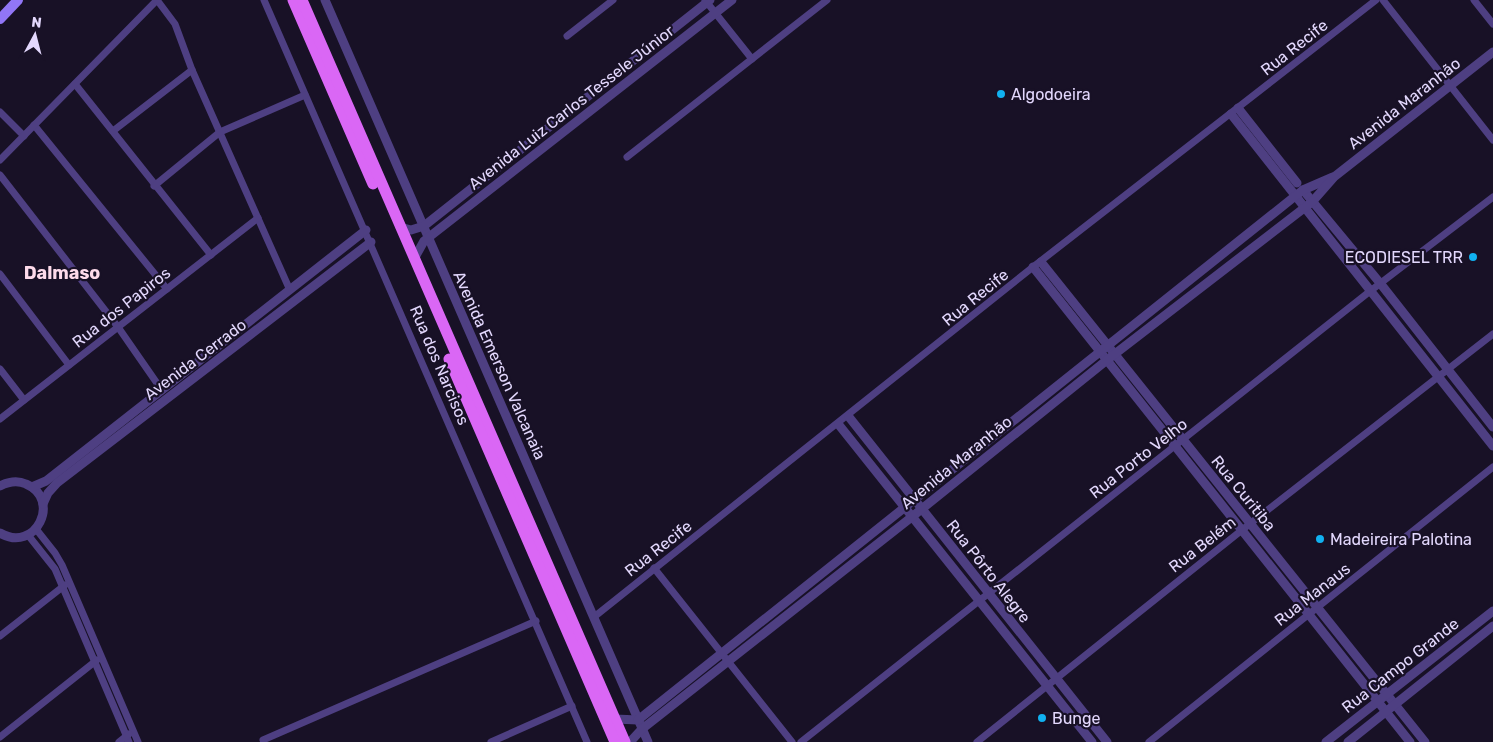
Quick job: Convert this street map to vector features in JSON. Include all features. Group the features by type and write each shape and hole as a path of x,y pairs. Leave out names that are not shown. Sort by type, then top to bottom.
{"main road":[{"path":"0,19 18,0"},
{"path":"293,0 615,742"},
{"path":"302,0 625,742"}],"street":[{"path":"0,160 157,0 173,20 192,70 289,288"},
{"name":"Rua dos Narcisos","path":"264,0 305,96 372,242 587,742"},
{"name":"Avenida Emerson Valcanaia","path":"325,0 648,742"},
{"path":"567,36 613,0"},
{"name":"Avenida Luiz Carlos Tessele Júnior","path":"414,259 419,246 428,238 732,0"},
{"path":"627,157 827,0"},
{"name":"Rua Recife","path":"594,617 654,568 839,425 1037,265 1376,0"},
{"path":"1383,0 1493,140"},
{"path":"1474,0 1493,24"},
{"path":"708,1 752,59"},
{"name":"Avenida Luiz Carlos Tessele Júnior","path":"424,226 708,1"},
{"name":"Avenida Maranhão","path":"640,724 729,662 1110,357 1312,202 1334,177 1493,52"},
{"path":"113,131 192,70"},
{"path":"74,84 210,255"},
{"path":"154,186 220,132 305,96"},
{"path":"1234,111 1380,283 1493,427"},
{"path":"1234,111 1294,197 1493,446"},
{"path":"0,112 24,136"},
{"path":"34,125 167,289"},
{"path":"0,175 118,327 161,389"},
{"name":"Avenida Maranhão","path":"630,742 640,724 722,653 915,500 1103,347 1294,197 1300,187 1334,177"},
{"name":"Rua Porto Velho","path":"801,742 1380,283 1493,197"},
{"name":"Rua dos Papiros","path":"0,418 258,218"},
{"path":"400,227 412,230 424,226"},
{"name":"Avenida Cerrado","path":"32,487 46,481 289,288 366,230"},
{"name":"Avenida Cerrado","path":"36,528 42,520 43,504 48,492 57,483 372,242"},
{"name":"Rua Curitiba","path":"1037,265 1103,347 1175,446 1410,742"},
{"path":"0,274 69,365"},
{"name":"Rua Belém","path":"977,742 1242,530 1493,334"},
{"name":"Rua Curitiba","path":"1110,357 1183,440 1425,742"},
{"path":"0,369 24,400"},
{"name":"Rua Pôrto Alegre","path":"849,417 1028,645 1108,742"},
{"name":"Rua Pôrto Alegre","path":"839,425 1089,738"},
{"name":"Rua Manaus","path":"1149,742 1493,467"},
{"path":"0,486 18,482 32,487 39,495 43,504"},
{"path":"0,533 13,538 28,535 36,528 55,553 95,662 127,739"},
{"path":"28,535 46,555 66,584 101,657 138,742"},
{"path":"654,568 792,742"},
{"path":"0,636 66,584"},
{"name":"Rua Campo Grande","path":"1326,742 1493,611"},
{"path":"264,742 263,740 536,621"},
{"name":"Rua Campo Grande","path":"1348,742 1493,626"},
{"path":"1020,652 1028,645"},
{"path":"0,738 101,657"},
{"path":"1360,679 1369,672"},
{"path":"491,742 572,706"},
{"path":"615,719 640,724"},
{"path":"1089,738 1096,727"},
{"path":"119,742 127,739 133,731"}],"place":[{"name":"Algodoeira","path":"1001,94"},
{"name":"ECODIESEL TRR","path":"1473,257"},
{"name":"Madeireira Palotina","path":"1320,539"},
{"name":"Bunge","path":"1042,718"}],"district":[{"name":"Dalmaso","path":"62,273"}]}
